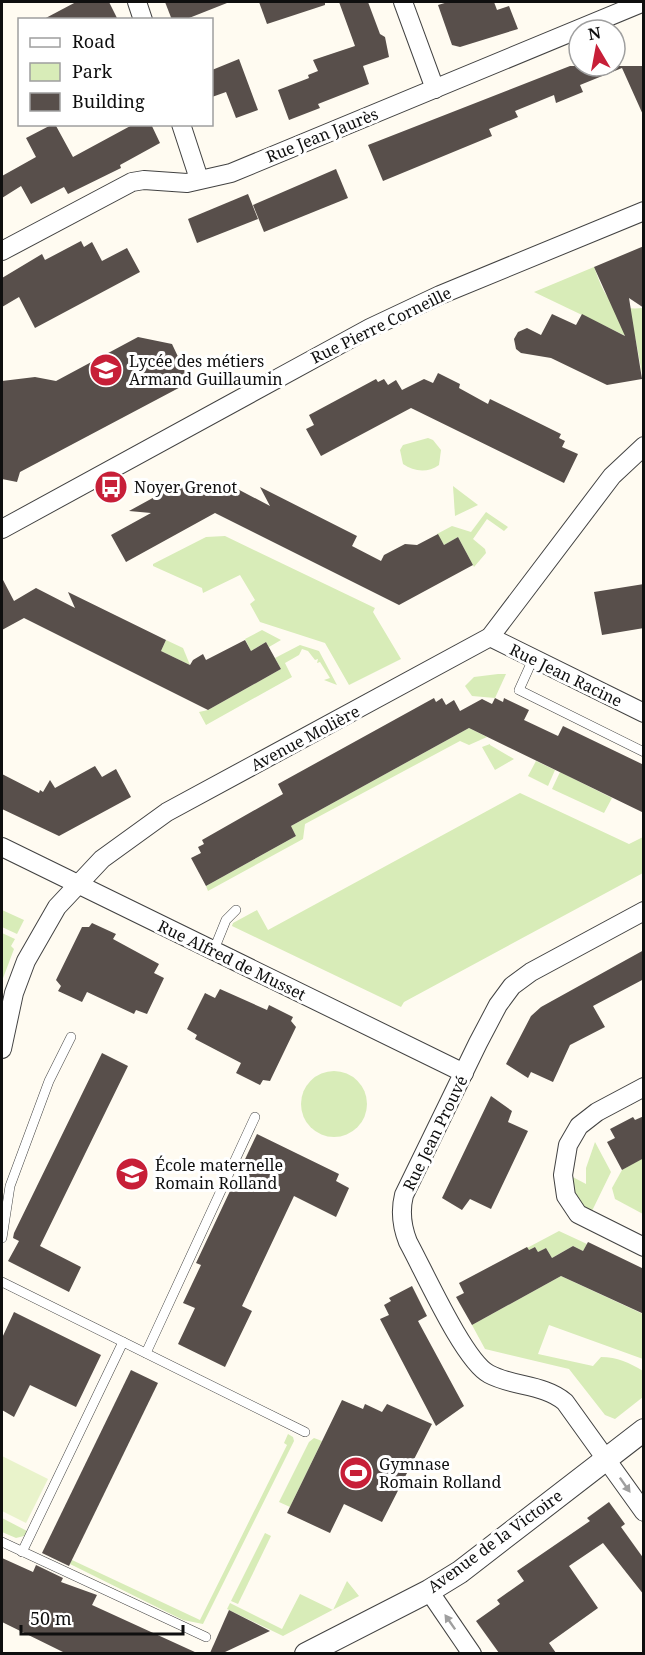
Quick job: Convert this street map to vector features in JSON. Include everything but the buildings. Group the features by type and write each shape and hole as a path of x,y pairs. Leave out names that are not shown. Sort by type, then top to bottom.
{"street":[{"path":"137,2 142,18"},
{"path":"404,2 435,89"},
{"name":"Rue Jean Jaurès","path":"2,251 132,182 144,180 187,183 231,173 644,2"},
{"path":"182,126 199,179"},
{"name":"Rue Pierre Corneille","path":"2,529 370,328 440,295 644,211"},
{"name":"Avenue Molière","path":"2,1049 14,993 26,961 48,921 79,884 124,841 167,813 490,637 612,476 644,446"},
{"name":"Rue Jean Racine","path":"490,637 644,713"},
{"name":"Rue Alfred de Musset","path":"2,847 464,1073"},
{"name":"Rue Jean Prouvé","path":"644,911 531,972 512,986 498,1005 464,1073 405,1195 402,1212 405,1234 479,1368 491,1376 557,1395 566,1402 644,1512"},
{"path":"644,1087 597,1112 579,1126 568,1145 562,1175 566,1196 578,1214 644,1247"},
{"name":"Avenue de la Victoire","path":"306,1653 429,1591 460,1572 644,1430"},
{"path":"429,1591 472,1653"}],"lane":[{"path":"533,659 519,690 644,752"},
{"path":"213,952 226,920 236,910"},
{"path":"2,1238 10,1186 49,1081 71,1037"},
{"path":"146,1353 255,1117"},
{"path":"2,1282 305,1432"},
{"path":"22,1552 123,1342"},
{"path":"2,1542 206,1637"}],"green space":[{"path":"594,267 605,294 610,300 623,307 643,308 643,379 635,336 628,337 534,292"},
{"path":"428,438 433,440 441,450 439,465 421,470 412,469 403,464 400,450 403,445"},
{"path":"453,486 478,505 455,516"},
{"path":"486,512 508,527 504,531 487,519 473,539 485,549 486,553 474,567 458,537 444,545 437,534 452,526 471,532"},
{"path":"225,536 375,608 373,612 401,659 349,685 325,643 260,622 250,604 255,600 240,575 203,593 202,588 153,566 206,537"},
{"path":"262,630 281,640 269,647 266,642 251,651 245,639"},
{"path":"166,640 183,648 190,665 161,651"},
{"path":"300,645 319,651 337,685 324,680 330,678 320,662 317,663 318,659 315,660 308,651 302,649 299,655 285,663 292,677 206,725 199,712 208,710 281,669 275,658"},
{"path":"506,674 495,698 472,696 465,686 474,677"},
{"path":"469,728 487,737 469,745 460,741 305,824 303,839 208,891 206,886 296,836 291,826"},
{"path":"490,744 514,759 495,770 482,747"},
{"path":"536,761 555,770 548,786 528,776"},
{"path":"560,772 612,798 604,813 552,789"},
{"path":"520,793 629,844 643,837 643,873 404,1002 401,1007 232,926 233,923 257,910 268,930"},
{"path":"2,910 24,920 17,934 2,927"},
{"path":"2,933 15,939 11,946 14,949 2,981"},
{"path":"327,1071 341,1071 353,1076 362,1085 367,1104 365,1117 358,1128 341,1137 327,1137 315,1132 306,1123 301,1111 301,1097 306,1085 315,1076"},
{"path":"595,1142 611,1172 591,1213 577,1203 569,1175 586,1184 586,1168"},
{"path":"643,1158 643,1214 615,1199 612,1188 622,1170"},
{"path":"559,1231 587,1244 583,1251 573,1246 552,1258 546,1248 538,1252 535,1247 529,1250 527,1248"},
{"path":"561,1276 643,1314 643,1359 549,1325 538,1354 593,1366 601,1357 612,1358 643,1371 643,1397 615,1419 605,1415 569,1369 485,1349 472,1325"},
{"path":"288,1434 293,1437 294,1441 203,1624 183,1620 70,1564 72,1560 200,1620 287,1445 284,1443"},
{"path":"314,1438 322,1441 290,1507 279,1502 309,1442"},
{"path":"2,1456 48,1479 26,1523 2,1511"},
{"path":"2,1518 27,1531 24,1536 16,1538 2,1532"},
{"path":"265,1533 271,1536 238,1604 231,1601"},
{"path":"347,1581 359,1596 333,1610"},
{"path":"300,1594 333,1610 283,1636 227,1609 230,1603 282,1629"}],"place":[{"name":"Lycée des métiers Armand Guillaumin","path":"106,370"},
{"name":"Noyer Grenot","path":"111,487"},
{"name":"École maternelle Romain Rolland","path":"132,1174"},
{"name":"Gymnase Romain Rolland","path":"356,1473"}]}
